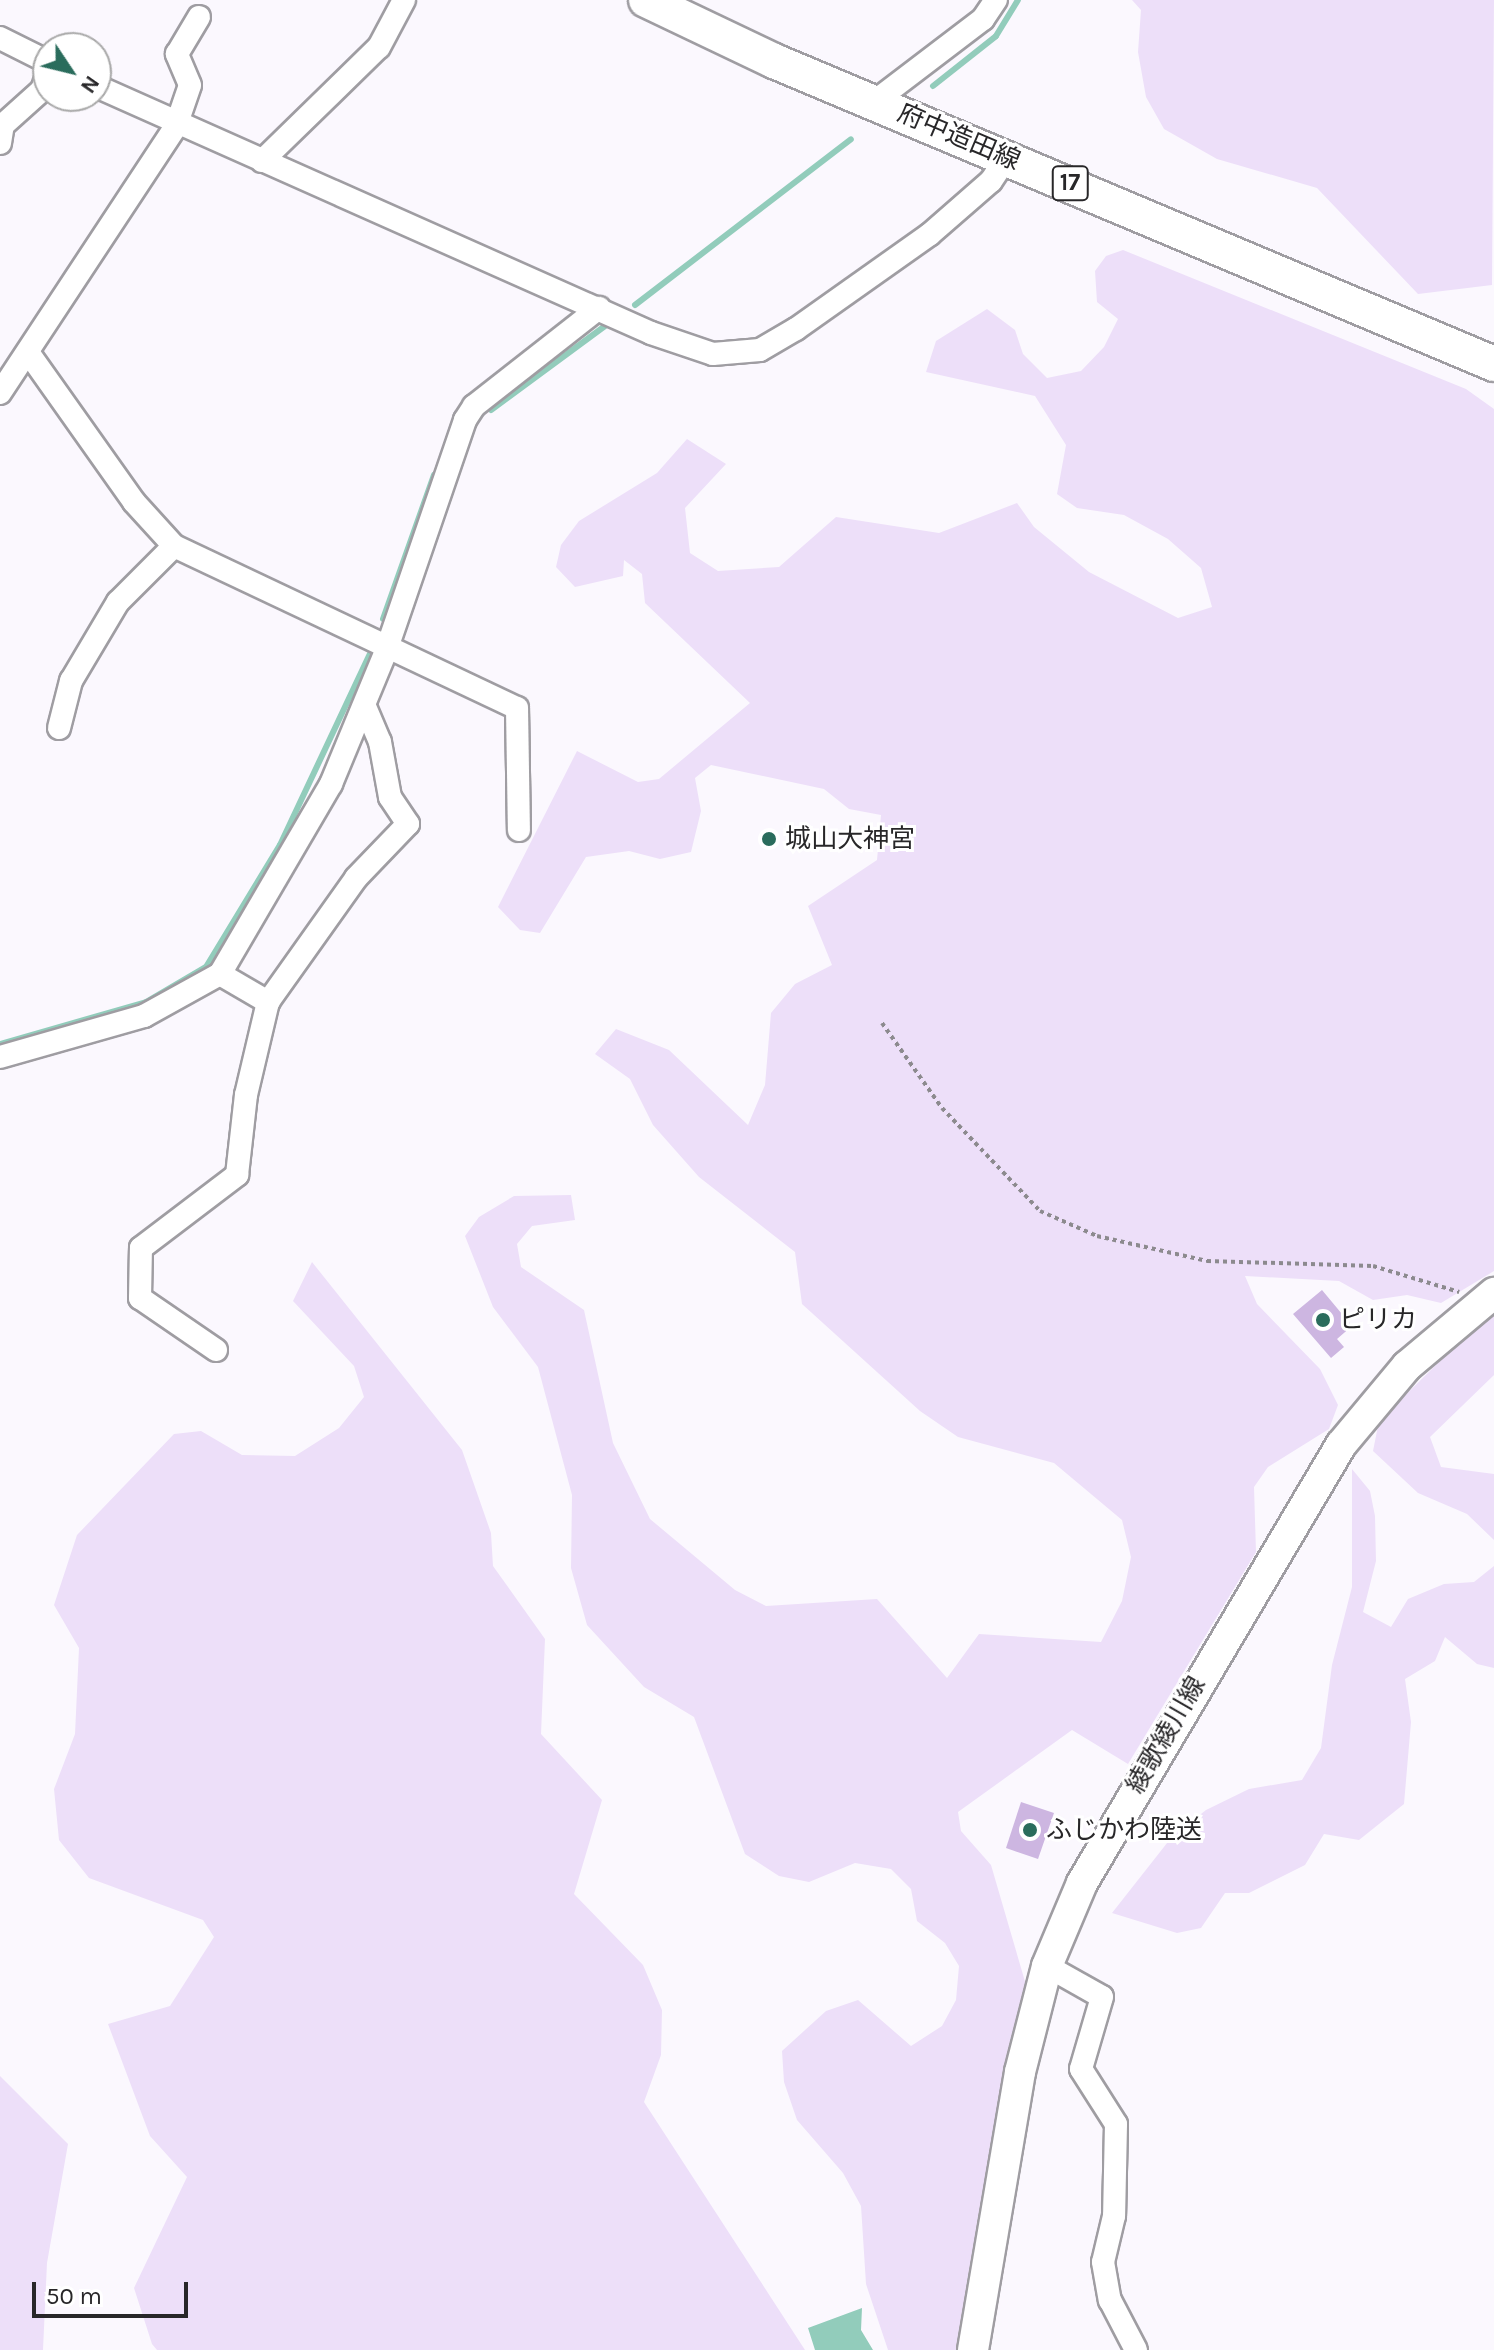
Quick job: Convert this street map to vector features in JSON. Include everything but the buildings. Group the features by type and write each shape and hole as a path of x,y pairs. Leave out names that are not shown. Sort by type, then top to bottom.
{"main road":[{"name":"府中造田線","path":"646,0 874,102 1494,364"},
{"name":"綾歌綾川線","path":"973,2350 1020,2072 1047,1966 1104,1841 1303,1501 1374,1402 1487,1297"}],"street":[{"path":"262,161 379,47 404,0"},
{"path":"874,102 900,76 918,71 950,46 996,0"},
{"path":"0,393 30,355 176,126 190,85 177,54 199,17"},
{"path":"0,38 32,54"},
{"path":"112,94 176,126 699,352 760,350 929,235 991,181 1007,157"},
{"path":"0,143 3,125 32,99"},
{"path":"0,1057 144,1016 220,974 285,870 365,706 474,406 599,308"},
{"path":"30,355 134,502 174,546 386,651 517,708 519,830"},
{"path":"59,728 71,681 118,602 174,546"},
{"path":"216,1350 140,1298 136,1280 141,1248 237,1175 246,1095 268,1002 356,878 408,824 390,797 380,742 365,706"},
{"path":"220,974 268,1002"},
{"path":"1047,1966 1102,1997 1081,2069 1116,2124 1114,2216 1103,2262 1110,2300 1136,2350"}],"path":[{"path":"882,1023 942,1108 1040,1211 1097,1236 1207,1261 1373,1266 1487,1297"}],"shaded area":[{"path":"1132,0 1494,0 1492,285 1418,294 1317,188 1217,159 1164,129 1146,97 1138,52 1141,10"},
{"path":"1123,250 1466,389 1494,409 1494,1271 1441,1303 1407,1295 1373,1300 1339,1281 1245,1276 1257,1304 1320,1369 1338,1405 1329,1429 1268,1467 1254,1487 1256,1552 1128,1764 1072,1730 958,1812 961,1831 991,1865 1026,1985 960,2350 888,2350 866,2284 861,2206 843,2173 797,2120 784,2082 782,2051 826,2011 858,2000 911,2046 942,2026 956,2000 959,1966 945,1943 917,1921 911,1889 891,1869 855,1863 809,1882 779,1876 745,1854 694,1717 644,1687 587,1625 571,1568 572,1495 538,1367 493,1307 465,1236 479,1217 514,1196 571,1195 575,1220 532,1226 517,1244 521,1267 584,1310 613,1443 650,1519 735,1590 766,1606 877,1599 947,1678 979,1634 1101,1642 1122,1601 1131,1557 1122,1520 1054,1463 958,1437 920,1411 802,1304 795,1252 699,1177 653,1125 630,1079 595,1054 616,1029 669,1050 748,1125 765,1085 771,1013 795,984 832,965 808,906 877,860 881,815 849,809 824,789 711,765 695,778 701,811 691,852 660,859 629,851 586,857 540,933 520,930 498,907 577,751 638,782 659,779 750,703 645,603 642,574 624,560 623,576 575,587 556,567 561,545 579,521 657,473 687,439 726,464 685,508 690,553 718,571 779,567 836,517 939,533 1017,503 1034,527 1089,572 1178,618 1212,607 1201,568 1168,539 1124,515 1077,508 1057,494 1066,445 1035,396 926,372 936,341 987,309 1015,330 1023,354 1047,378 1081,371 1104,347 1118,319 1097,302 1095,271 1106,256"},
{"path":"312,1262 462,1450 491,1533 493,1566 545,1639 541,1734 602,1800 574,1894 643,1965 662,2010 661,2055 644,2102 805,2350 157,2350 152,2344 134,2288 187,2177 150,2136 108,2024 170,2006 214,1937 203,1920 89,1878 59,1840 54,1789 75,1734 79,1648 54,1605 77,1535 174,1434 201,1431 242,1455 295,1456 339,1428 364,1397 354,1366 293,1301"},
{"path":"1494,1308 1494,1375 1430,1437 1441,1467 1494,1474 1494,1540 1467,1514 1418,1493 1373,1451 1379,1421"},
{"path":"1352,1469 1370,1491 1375,1516 1376,1561 1363,1612 1391,1627 1408,1599 1444,1584 1474,1582 1494,1566 1494,1668 1477,1664 1445,1637 1435,1661 1405,1679 1411,1722 1404,1804 1359,1840 1324,1834 1305,1865 1249,1893 1225,1893 1201,1928 1177,1933 1112,1913 1171,1838 1206,1810 1249,1789 1302,1780 1321,1748 1332,1665 1352,1587"},
{"path":"0,2076 68,2144 47,2263 43,2350 0,2350"},
{"path":"862,2308 861,2330 873,2350 815,2350 808,2328"}],"waterway":[{"path":"933,86 996,36 1018,0"},
{"path":"635,305 851,139"},
{"path":"491,410 605,326"},
{"path":"383,619 434,475"},
{"path":"0,1044 146,1002 206,967 280,845 370,654"}],"place":[{"name":"城山大神宮","path":"769,839"},
{"name":"ピリカ","path":"1323,1320"},
{"name":"ふじかわ陸送","path":"1030,1830"}]}
